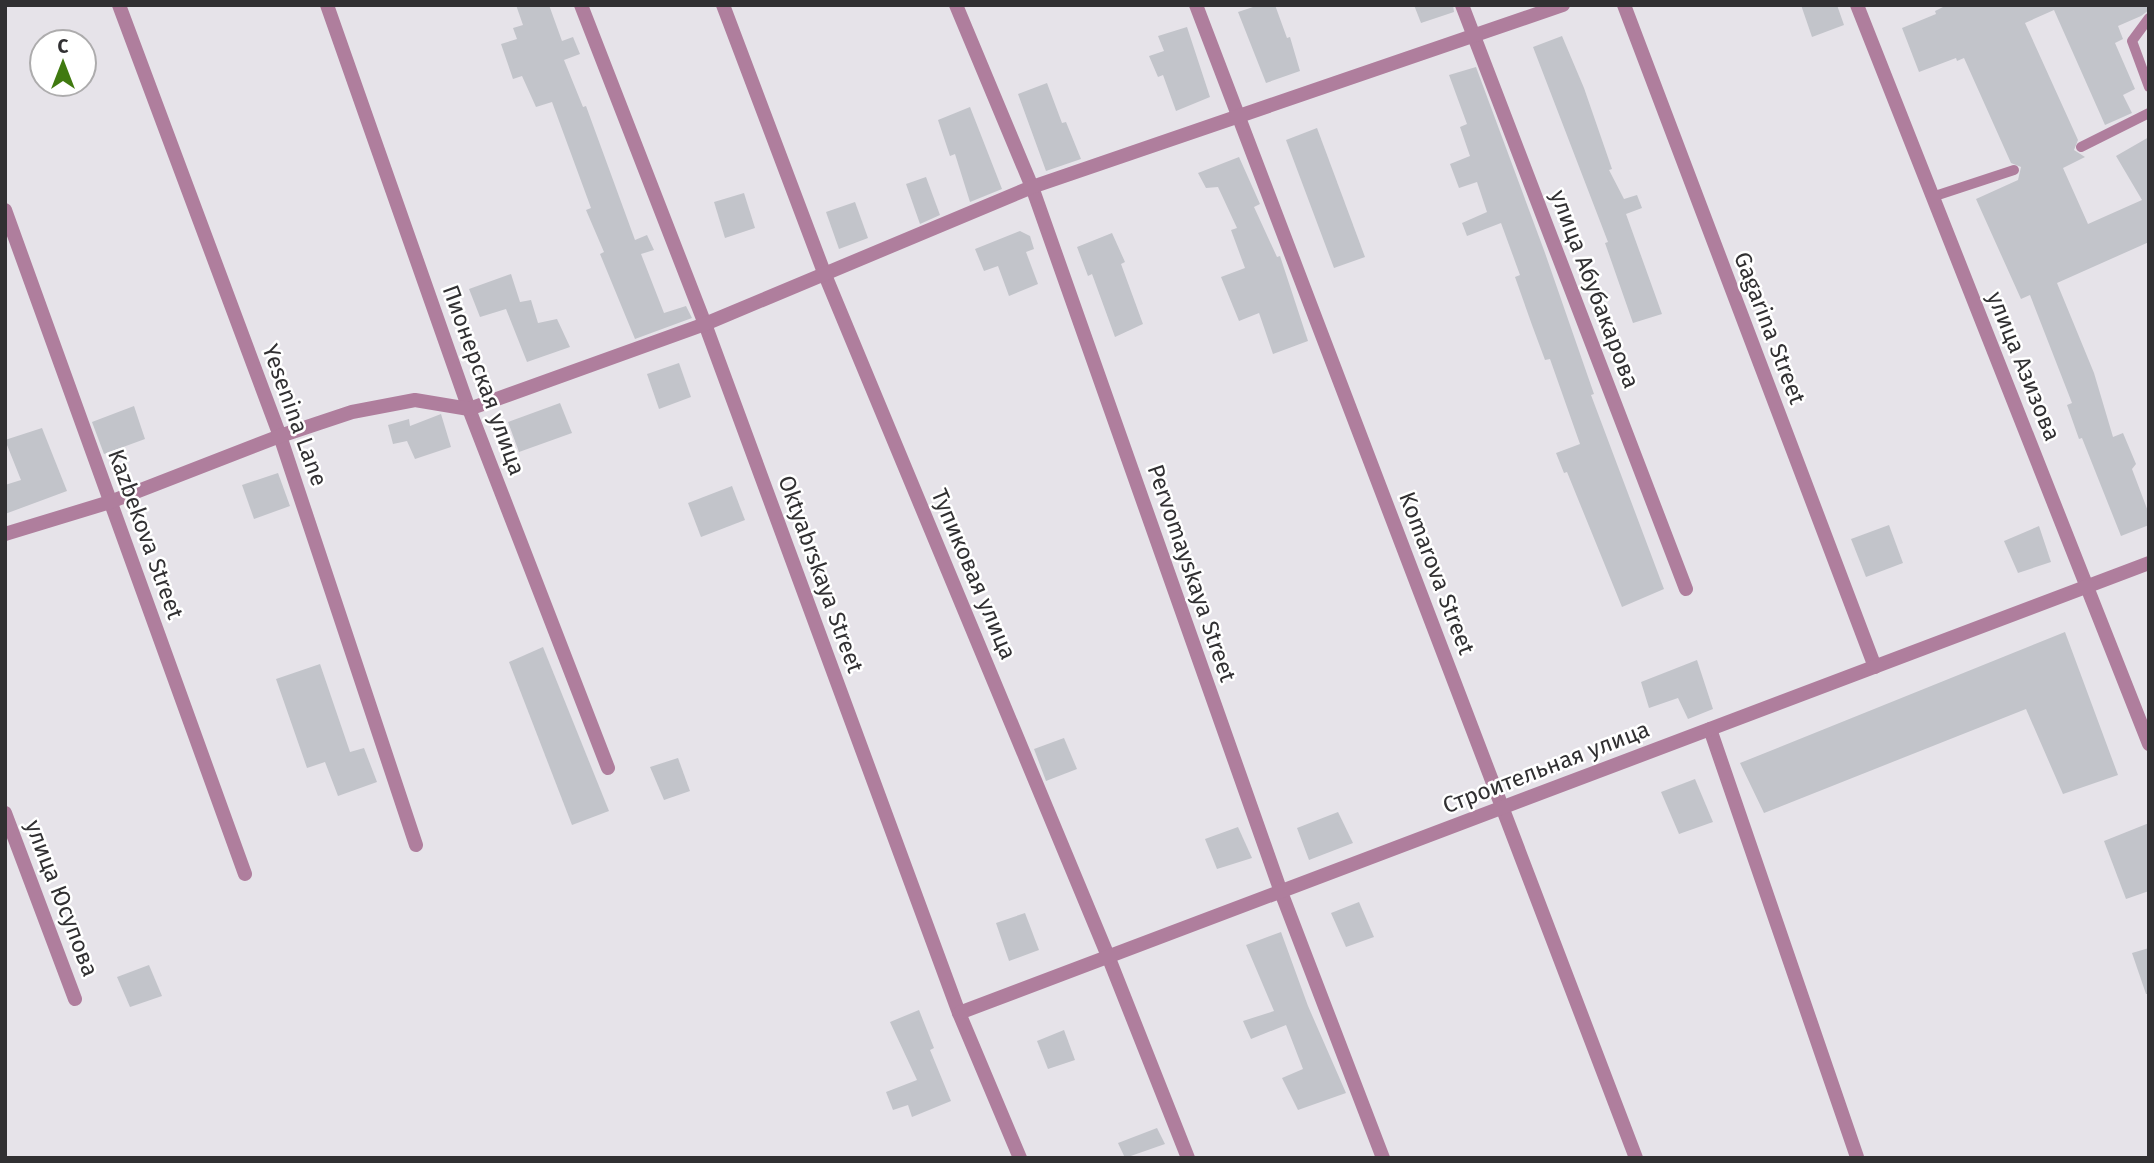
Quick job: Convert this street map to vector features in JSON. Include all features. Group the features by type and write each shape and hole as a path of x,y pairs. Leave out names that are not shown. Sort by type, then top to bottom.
{"street":[{"name":"Yesenina Lane","path":"119,5 279,436 416,845"},
{"name":"Пионерская улица","path":"327,5 469,409 608,768"},
{"name":"Oktyabrskaya Street","path":"581,5 705,324 959,1013 1020,1158"},
{"name":"Тупиковая улица","path":"723,5 825,275 1108,956 1188,1158"},
{"name":"Pervomayskaya Street","path":"956,5 1032,187 1281,892 1383,1158"},
{"name":"Komarova Street","path":"1196,5 1636,1158"},
{"name":"улица Абубакарова","path":"1462,5 1686,589"},
{"path":"5,534 110,502 279,436 352,412 415,400 469,409 705,324 1032,187 1474,38 1563,5"},
{"name":"Gagarina Street","path":"1623,5 1875,667"},
{"name":"улица Азизова","path":"1857,5 2149,744"},
{"name":"Kazbekova Street","path":"5,210 245,874"},
{"name":"Строительная улица","path":"959,1013 2149,563"},
{"path":"1710,729 1857,1157"},
{"name":"улица Юсупова","path":"5,813 75,999"}],"lane":[{"path":"2149,18 2132,41 2132,47 2149,87"},
{"path":"2081,147 2149,113"},
{"path":"1933,197 2014,170"}],"building":[{"path":"516,5 549,5 562,41 573,37 580,54 564,60 583,107 586,106 635,240 647,235 654,250 641,254 664,313 686,306 692,318 635,339 600,254 604,252 586,210 591,208 552,102 536,107 522,76 513,79 501,44 517,39 513,28 523,25"},
{"path":"1259,5 1275,5 1287,38 1290,37 1300,71 1266,83 1238,12"},
{"path":"1414,5 1453,5 1454,12 1421,23"},
{"path":"1801,5 1837,5 1844,25 1812,37"},
{"path":"1947,5 2149,5 2149,10 2141,16 2118,26 2123,39 2115,43 2135,89 2123,95 2132,113 2105,125 2054,10 2025,23 2078,140 2074,150 2085,157 2063,168 2088,224 2142,200 2116,156 2149,137 2149,242 2057,283 2094,373 2113,437 2123,433 2136,464 2132,469 2149,514 2149,525 2121,536 2082,438 2079,439 2067,405 2072,403 2030,295 2021,299 1976,199 2018,180 2021,167 2011,163 1964,58 1957,61 1956,58 1919,72 1902,28 1936,14 1935,11"},
{"path":"1187,27 1210,97 1176,111 1163,75 1158,77 1149,56 1164,51 1158,36"},
{"path":"1562,36 1584,88 1612,169 1609,170 1624,199 1637,195 1642,208 1626,214 1662,314 1633,323 1605,243 1608,242 1533,47"},
{"path":"1476,67 1545,253 1594,394 1591,395 1664,589 1622,607 1567,472 1564,473 1556,453 1580,444 1550,359 1545,360 1532,325 1515,277 1520,275 1501,223 1467,236 1462,223 1487,212 1477,182 1459,188 1450,164 1470,156 1460,127 1467,124 1449,75"},
{"path":"1047,83 1062,123 1066,122 1081,159 1046,171 1018,94"},
{"path":"970,107 1002,189 970,202 955,154 950,156 938,120"},
{"path":"1317,128 1365,257 1334,268 1286,140"},
{"path":"1239,157 1260,204 1254,207 1277,257 1280,256 1308,341 1273,354 1259,313 1239,321 1221,277 1245,268 1231,230 1237,228 1218,187 1206,188 1198,173"},
{"path":"926,177 940,215 920,224 906,184"},
{"path":"744,193 755,228 725,238 714,202"},
{"path":"855,202 868,238 839,249 826,212"},
{"path":"1020,231 1030,236 1034,249 1026,252 1038,284 1009,296 998,266 984,271 975,249"},
{"path":"1112,233 1125,262 1121,264 1143,324 1115,337 1092,274 1088,276 1077,247"},
{"path":"511,274 520,302 531,300 538,323 557,319 570,347 527,362 506,309 480,317 469,289"},
{"path":"679,363 691,397 659,409 647,374"},
{"path":"560,403 572,433 519,452 508,422"},
{"path":"134,406 145,439 104,454 92,422"},
{"path":"441,414 451,447 415,459 407,441 393,444 388,425 409,419 410,426"},
{"path":"42,428 67,491 5,514 5,485 21,480 5,440"},
{"path":"278,473 290,506 254,519 242,485"},
{"path":"732,486 745,520 701,537 688,503"},
{"path":"1889,525 1903,563 1866,577 1851,539"},
{"path":"2039,526 2051,562 2018,573 2004,541"},
{"path":"2065,632 2118,775 2063,794 2026,709 1764,813 1740,763"},
{"path":"543,647 609,811 572,825 509,662"},
{"path":"1697,660 1713,709 1688,719 1678,698 1649,708 1641,682"},
{"path":"320,664 350,752 364,748 377,782 338,796 325,762 307,768 276,679"},
{"path":"1064,738 1077,769 1046,781 1034,749"},
{"path":"678,758 690,791 664,800 650,767"},
{"path":"1695,779 1713,822 1679,834 1661,792"},
{"path":"1338,812 1353,843 1309,860 1297,828"},
{"path":"2149,823 2149,891 2126,899 2104,841"},
{"path":"1238,827 1252,858 1217,869 1205,839"},
{"path":"1359,902 1374,937 1346,947 1331,913"},
{"path":"1025,913 1039,950 1009,961 996,923"},
{"path":"1281,932 1308,1006 1346,1093 1298,1110 1282,1078 1303,1069 1286,1025 1251,1039 1243,1021 1274,1011 1246,945"},
{"path":"2149,948 2149,994 2146,994 2132,953"},
{"path":"149,965 162,996 130,1007 117,977"},
{"path":"919,1010 934,1048 930,1050 951,1101 912,1117 908,1105 893,1110 886,1092 917,1080 890,1022"},
{"path":"1064,1030 1075,1060 1048,1069 1037,1041"},
{"path":"1157,1128 1165,1144 1125,1158 1118,1143"}]}
